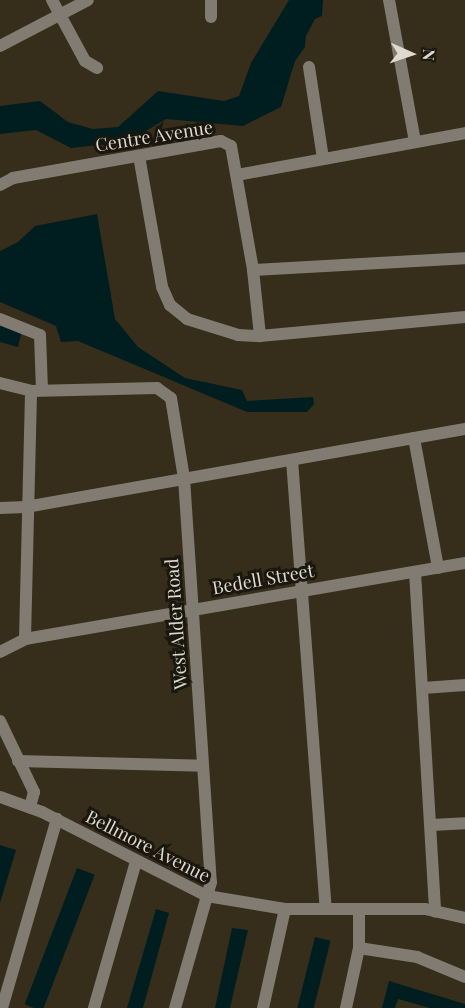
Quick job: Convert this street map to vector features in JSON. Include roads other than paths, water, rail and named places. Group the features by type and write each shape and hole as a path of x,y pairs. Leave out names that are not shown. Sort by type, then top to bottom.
{"street":[{"path":"52,0 85,61 97,68"},
{"path":"0,46 88,0"},
{"path":"211,0 211,17"},
{"path":"389,0 415,142"},
{"path":"309,67 323,158"},
{"path":"237,175 465,133"},
{"name":"Centre Avenue","path":"0,185 13,178 221,141 231,146 253,270 260,336"},
{"path":"139,156 162,286 170,305 187,319 205,326 260,336 465,317"},
{"path":"253,270 465,258"},
{"path":"0,319 40,335 26,507 25,639"},
{"path":"0,383 37,391"},
{"name":"West Alder Road","path":"37,391 157,388 169,394 184,478 211,882 175,1008"},
{"path":"0,508 26,507 465,429"},
{"path":"414,438 438,568"},
{"path":"292,460 304,590 326,909"},
{"name":"Bedell Street","path":"0,652 25,639 465,563"},
{"path":"415,572 432,825 435,911"},
{"path":"423,688 465,685"},
{"path":"0,721 34,792 30,807"},
{"path":"18,761 203,766"},
{"name":"Bellmore Avenue","path":"0,797 57,819 136,862 207,896 285,909 435,911 465,918"},
{"path":"2,1008 57,819"},
{"path":"432,825 465,823"},
{"path":"94,1008 136,862"},
{"path":"263,1008 285,909"},
{"path":"346,1008 359,948 359,909"},
{"path":"359,948 417,957 465,977"}],"water":[{"path":"289,0 323,0 322,16 315,19 306,36 305,47 295,61 281,107 243,126 166,119 127,142 71,148 36,130 0,134 0,106 40,101 68,122 93,129 118,127 158,91 224,101 239,96 251,63"},
{"path":"97,214 115,319 138,347 185,378 242,390 247,401 313,397 314,404 307,412 247,412 78,341 61,342 56,326 0,302 0,251 18,242 35,226"},
{"path":"0,325 22,331 18,347 0,342"},
{"path":"0,845 16,850 0,903"},
{"path":"77,868 95,875 44,1008 25,1004"},
{"path":"156,909 169,913 143,1008 127,1008"},
{"path":"232,928 248,930 230,1008 215,1008"},
{"path":"315,937 331,941 314,1008 297,1008"},
{"path":"389,981 465,1004 465,1008 430,1008 398,999 395,1008 382,1008"}]}
